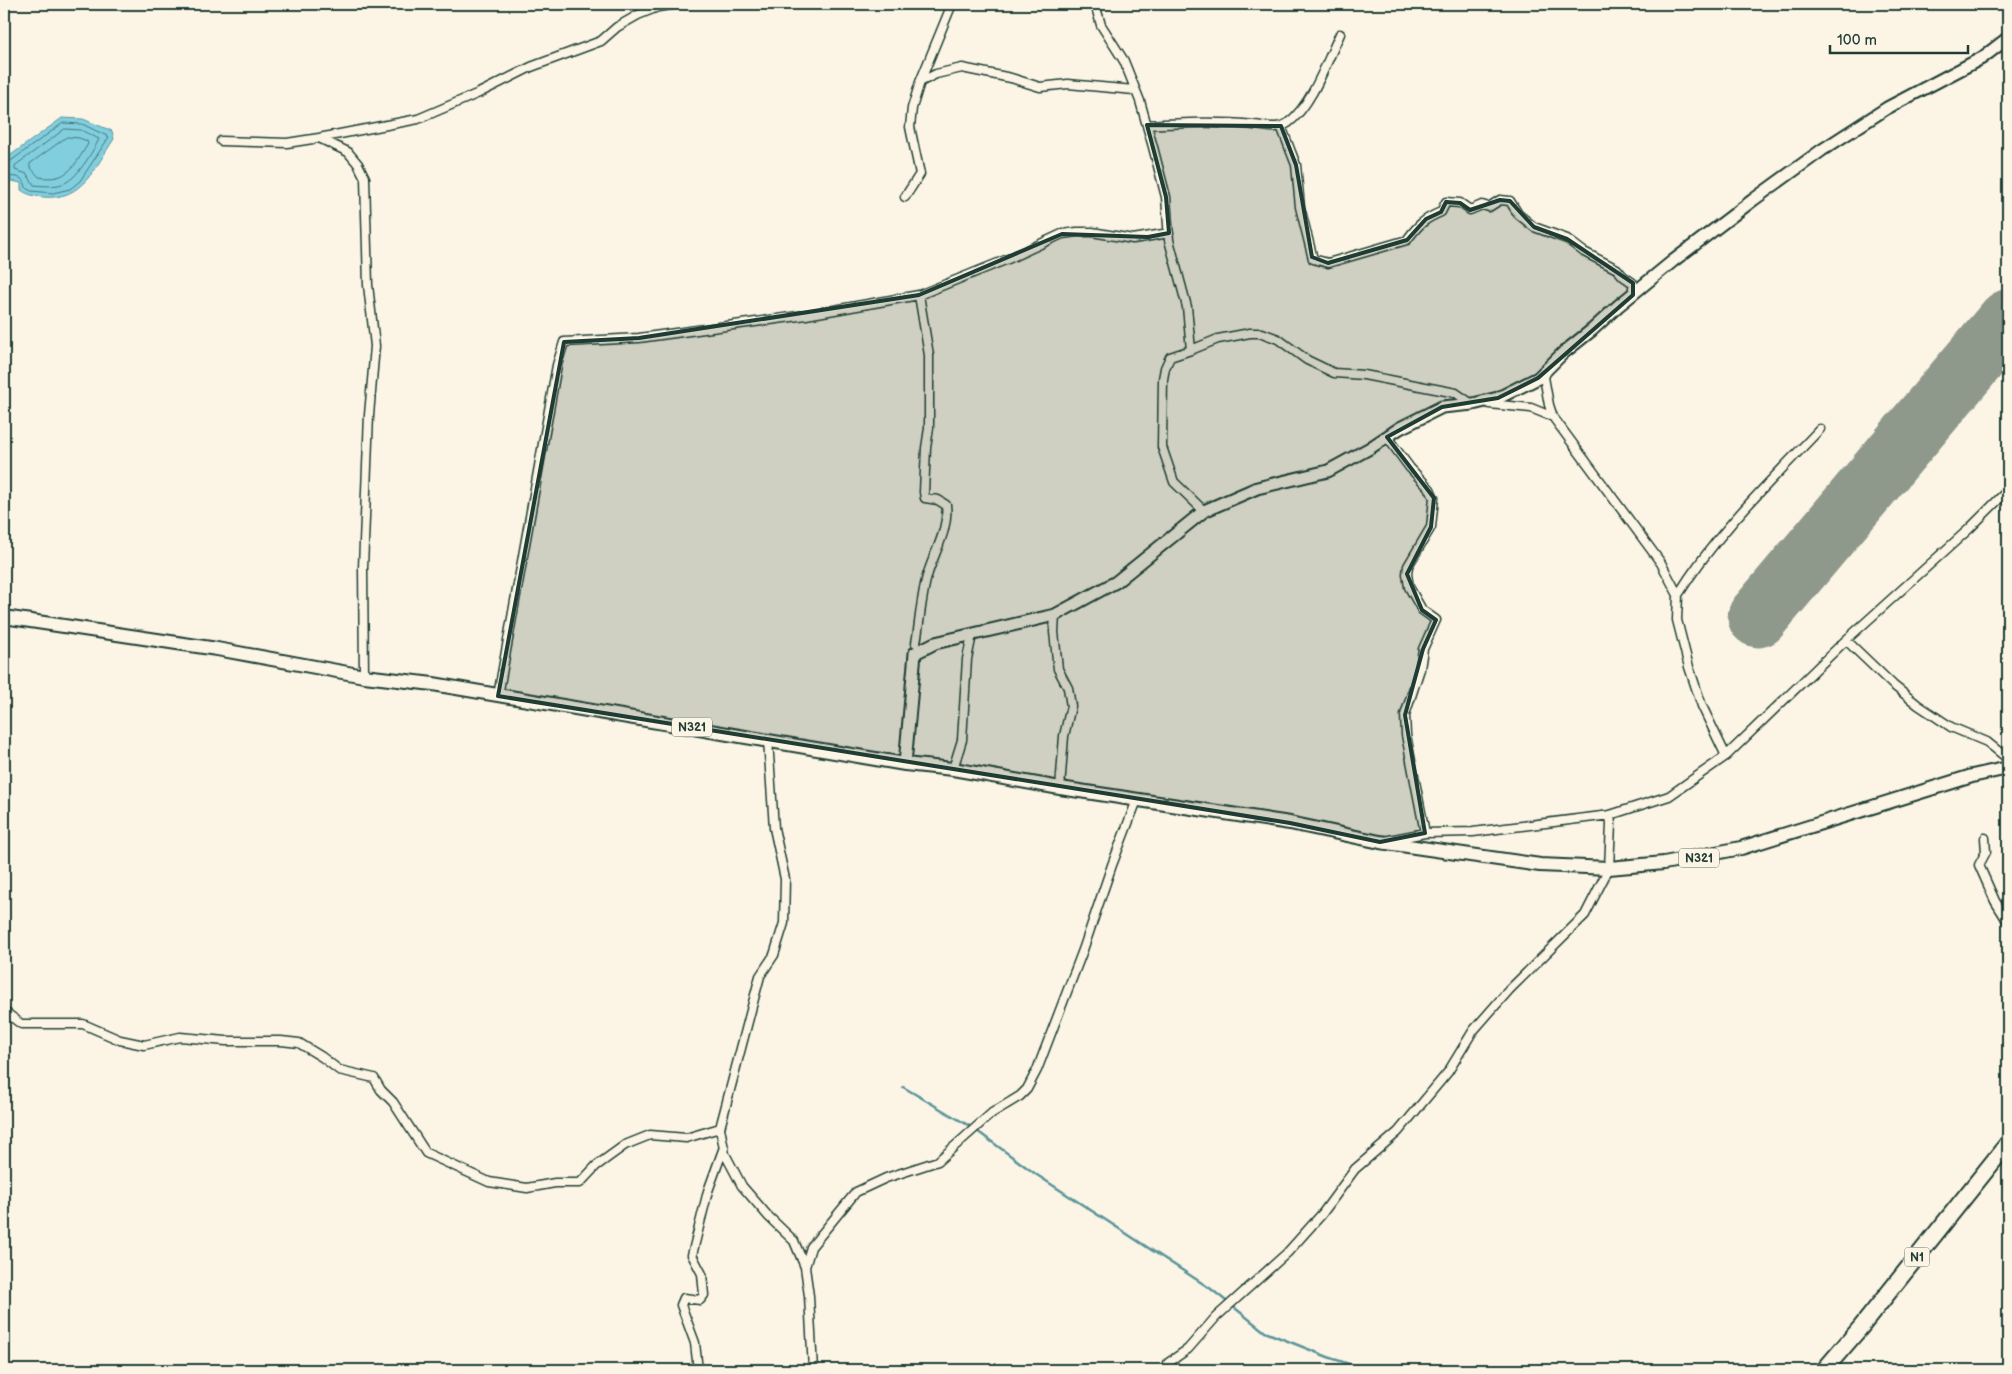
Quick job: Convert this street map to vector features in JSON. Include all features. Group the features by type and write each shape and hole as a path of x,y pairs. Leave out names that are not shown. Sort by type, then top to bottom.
{"highway":[{"name":"N1","path":"1824,1370 1861,1327 2008,1143"}],"main road":[{"name":"N321","path":"4,618 216,649 364,676 433,684 905,764 953,769 1060,788 1290,823 1380,842 1523,863 1609,868 1664,863 1741,848 1972,776 2008,768"}],"street":[{"path":"221,141 287,143 418,119 479,93 531,67 602,41 617,27 638,15 658,7 678,4"},
{"path":"904,197 920,174 910,127 912,108 920,82 952,4"},
{"path":"1094,4 1101,25 1124,62 1140,101 1147,125 1166,197 1169,240 1187,307 1191,350"},
{"path":"1147,125 1206,123 1252,124 1273,127 1286,124 1302,108 1340,34"},
{"path":"1204,511 1174,482 1161,443 1165,368 1170,357 1218,339 1250,333 1262,333 1278,339 1307,360 1334,373 1364,376 1456,393 1473,404 1498,398 1538,378 1563,353 1709,232 1822,150 1887,108 1982,58 2008,38"},
{"path":"920,82 936,74 962,68 1012,78 1040,87 1068,84 1134,90"},
{"path":"1280,126 1296,165 1300,207 1313,259 1328,263 1407,240 1426,219 1441,212 1446,202 1460,203 1470,210 1482,205 1489,207 1500,200 1510,201 1518,214 1534,227 1567,239 1584,252 1617,269 1633,283 1633,295"},
{"path":"319,138 348,152 358,164 365,178 368,285 375,346 369,415 363,561 364,676"},
{"path":"498,696 557,366 564,342 639,338 806,315 919,295 1008,259 1062,234 1092,232 1133,239 1169,233"},
{"path":"916,643 928,575 943,535 947,515 946,505 938,500 925,498 924,492 929,428 929,355 919,295"},
{"path":"1551,365 1544,377 1548,405 1553,417 1661,563 1678,595"},
{"path":"905,764 914,653 935,643 1055,615 1116,582 1204,511 1256,488 1328,471 1350,460 1400,428 1442,407 1494,404 1531,408 1553,417"},
{"path":"1726,756 1702,706 1689,667 1677,620 1678,595 1697,564 1751,502 1820,429"},
{"path":"1387,437 1410,468 1430,489 1434,498 1431,527 1408,566 1407,574 1409,587 1422,610 1436,620 1423,649 1420,669 1406,715 1406,735 1425,833"},
{"name":"N321","path":"1380,842 1425,833 1473,832 1610,815 1670,796 1726,756 1846,640 1969,529 2008,490"},
{"path":"1055,615 1054,632 1058,669 1068,688 1071,706 1064,736 1060,788"},
{"path":"953,769 962,740 967,659 972,635"},
{"path":"1846,640 1893,685 1918,705 1951,727 1987,742 2008,759"},
{"path":"768,740 774,828 785,879 784,923 774,955 760,976 720,1128 726,1154 742,1186 768,1216 794,1241 804,1267 809,1296 813,1370"},
{"path":"804,1267 811,1247 856,1192 886,1178 938,1161 992,1113 1020,1096 1027,1089 1037,1070 1083,950 1112,865 1137,800"},
{"path":"1166,1370 1168,1363 1188,1349 1216,1317 1288,1253 1322,1214 1355,1169 1398,1132 1448,1072 1473,1031 1485,1017 1509,990 1585,914 1609,868 1610,815"},
{"path":"1985,838 1986,852 1979,865 1995,902 2008,922"},
{"path":"4,1011 21,1024 84,1024 120,1040 144,1045 180,1037 226,1041 281,1041 299,1044 339,1070 374,1078 381,1090 393,1102 426,1153 490,1182 527,1188 555,1183 580,1183 596,1166 625,1145 650,1135 686,1138 720,1128"},
{"path":"698,1370 695,1343 681,1301 684,1298 700,1300 704,1294 702,1274 692,1255 708,1191 724,1147"}],"highlighted area":[{"path":"1147,125 1281,126 1296,165 1312,257 1328,263 1407,240 1426,219 1441,212 1446,202 1460,203 1470,210 1500,200 1510,201 1534,227 1567,239 1633,283 1633,295 1538,378 1498,398 1442,407 1387,437 1434,498 1431,527 1407,574 1422,610 1436,620 1423,649 1405,715 1425,833 1380,842 1290,823 498,696 564,342 639,338 919,295 1062,234 1148,237 1169,233 1166,197"}],"water":[{"path":"62,118 83,119 112,131 114,139 94,171 86,180 68,194 57,197 31,195 21,190 21,183 12,181 4,183 4,160"}],"waterway":[{"path":"903,1087 973,1128 1037,1175 1211,1289 1265,1332 1367,1370"}],"runway":[{"path":"1758,617 2008,320"}]}
